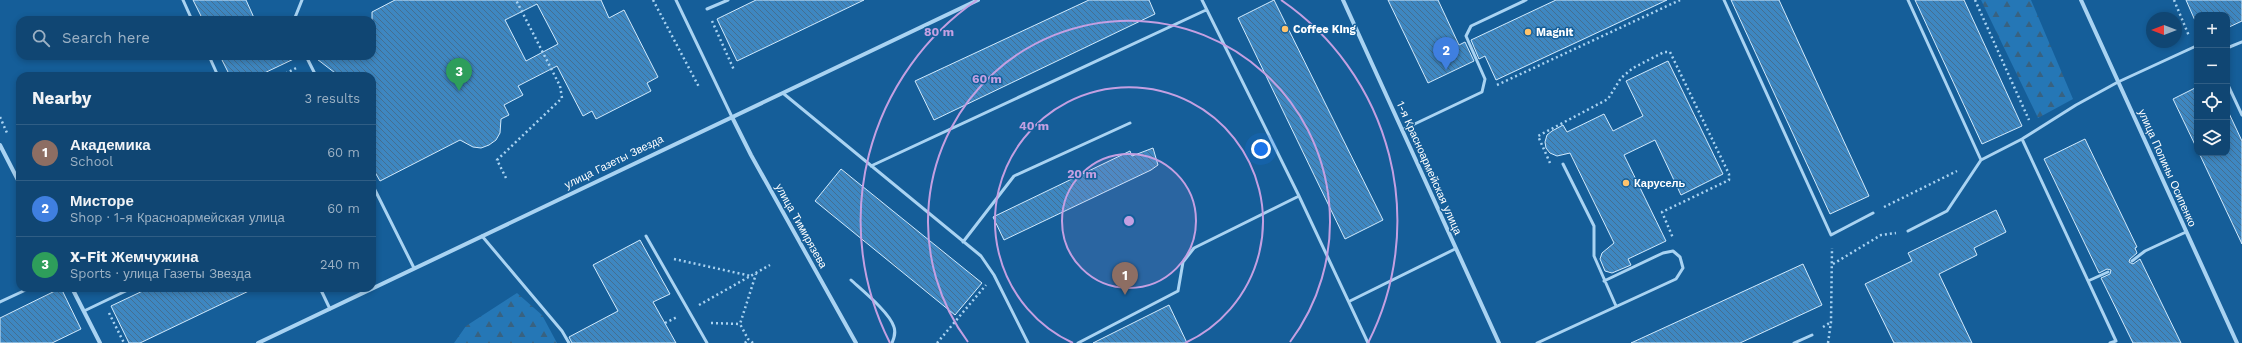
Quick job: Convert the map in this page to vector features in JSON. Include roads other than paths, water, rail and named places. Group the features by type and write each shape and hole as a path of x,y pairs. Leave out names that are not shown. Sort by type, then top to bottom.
{"street":[{"name":"улица Газеты Звезда","path":"376,287 732,117 784,94 978,0"},
{"name":"1-я Красноармейская улица","path":"1343,0 1499,343"},
{"name":"улица Полины Осипенко","path":"2081,0 2237,343"},
{"name":"улица Тимирязева","path":"732,117 751,155 856,343"},
{"path":"0,145 16,176"},
{"path":"74,292 100,343"},
{"name":"улица Газеты Звезда","path":"258,343 365,292"}],"lane":[{"path":"183,0 190,16"},
{"path":"295,16 299,3 302,0"},
{"path":"676,0 732,117"},
{"path":"707,9 728,0"},
{"path":"1202,0 1350,301 1368,343"},
{"path":"1402,130 1482,92 1484,79 1466,36 1471,26 1526,0"},
{"path":"1724,0 1831,235 1873,213"},
{"path":"1908,0 1981,160"},
{"path":"871,166 1206,10"},
{"path":"2230,47 2242,42"},
{"path":"1908,231 1946,211 1981,160 2022,139 2076,105 2118,82 2194,49"},
{"path":"211,60 216,72"},
{"path":"308,60 314,72"},
{"path":"2227,84 2242,115"},
{"path":"784,94 982,256 994,275 1028,343"},
{"path":"963,242 1014,176 1130,123"},
{"path":"2022,139 2116,341 2110,343"},
{"path":"1563,164 1594,226 1594,256 1616,306"},
{"path":"376,192 414,268"},
{"path":"1078,343 1178,291 1183,262 1194,248 1299,196"},
{"path":"2132,261 2145,252 2186,232"},
{"path":"481,236 562,331 569,343"},
{"path":"646,236 707,343"},
{"path":"1350,301 1455,249"},
{"path":"1537,343 1676,279 1683,268 1680,257 1673,252 1663,253 1604,281"},
{"path":"2088,281 2108,272"},
{"path":"851,280 890,319 895,328 892,343"},
{"path":"0,302 21,292"},
{"path":"84,311 124,292"},
{"path":"322,292 330,309"},
{"path":"1794,343 1812,334"}],"place":[{"name":"Coffee King","path":"1285,29"},
{"name":"Magnit","path":"1528,32"},
{"name":"Мисторе","path":"1446,70"},
{"name":"X-Fit Жемчужина","path":"459,91"},
{"name":"Карусель","path":"1626,183"},
{"name":"Академика","path":"1125,295"}]}
